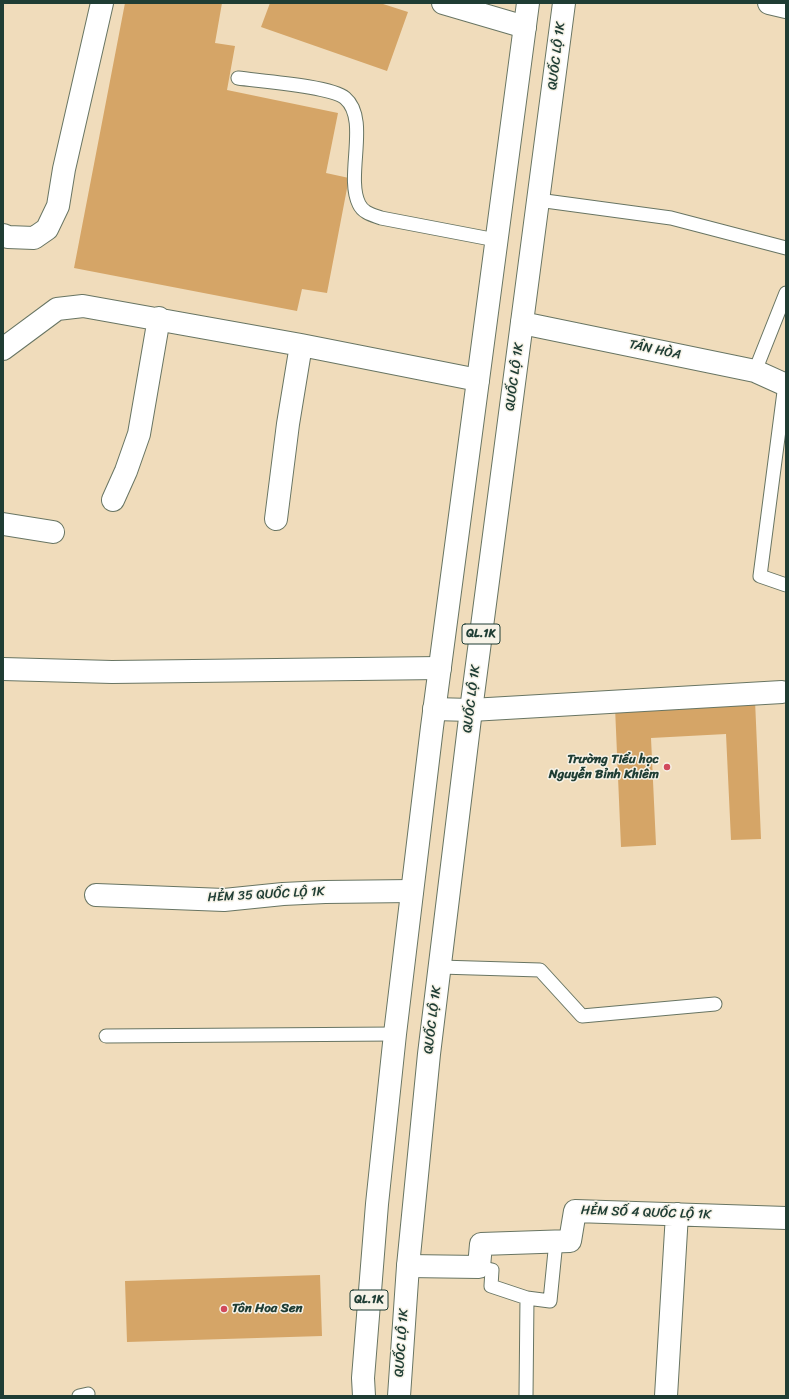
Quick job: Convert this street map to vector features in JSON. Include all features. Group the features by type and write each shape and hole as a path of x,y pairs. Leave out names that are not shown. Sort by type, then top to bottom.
{"street":[{"path":"3,235 8,237 34,238 47,229 58,206 64,169 102,3"},
{"path":"442,3 525,27"},
{"name":"QL.1K","path":"364,1396 364,1378 377,1204 395,1034 434,709 528,3"},
{"name":"QUỐC LỘ 1K","path":"399,1396 408,1266 429,1054 471,710 564,3"},
{"path":"768,3 786,7"},
{"path":"5,345 56,309 83,306 159,318 478,380"},
{"path":"113,500 126,471 139,434 159,318"},
{"name":"TÂN HÒA","path":"522,323 755,371 785,384"},
{"path":"276,519 288,424 301,345"},
{"path":"3,524 54,532"},
{"path":"3,668 112,672 440,668"},
{"path":"434,709 471,710 782,692"},
{"name":"HẺM 35 QUỐC LỘ 1K","path":"96,895 224,900 326,892 412,891"},
{"name":"HẺM SỐ 4 QUỐC LỘ 1K","path":"479,1267 481,1244 570,1241 575,1211 786,1218"},
{"path":"666,1396 677,1214"},
{"path":"408,1266 479,1267"}],"lane":[{"path":"238,78 324,89 345,98 354,110 357,123 354,186 359,205 369,214 382,218 496,240"},
{"path":"538,200 671,218 786,248"},
{"path":"755,371 786,293"},
{"path":"785,384 760,576 786,585"},
{"path":"440,967 540,970 582,1016 715,1004"},
{"path":"106,1036 395,1034"},
{"path":"479,1267 492,1270 491,1286 527,1298 550,1301 556,1241"},
{"path":"526,1396 527,1298"}],"building":[{"path":"125,3 222,3 215,43 235,46 227,90 338,113 326,173 349,178 327,293 302,289 297,311 74,268"},
{"path":"270,3 380,3 408,12 387,71 261,27"},
{"path":"755,700 761,839 731,840 726,734 651,738 656,845 621,847 615,707"},
{"name":"Tôn Hoa Sen","path":"320,1275 322,1336 127,1342 125,1281"}],"place":[{"name":"Trường Tiểu học Nguyễn Bỉnh Khiêm","path":"667,767"},
{"name":"Tôn Hoa Sen","path":"224,1309"}]}
